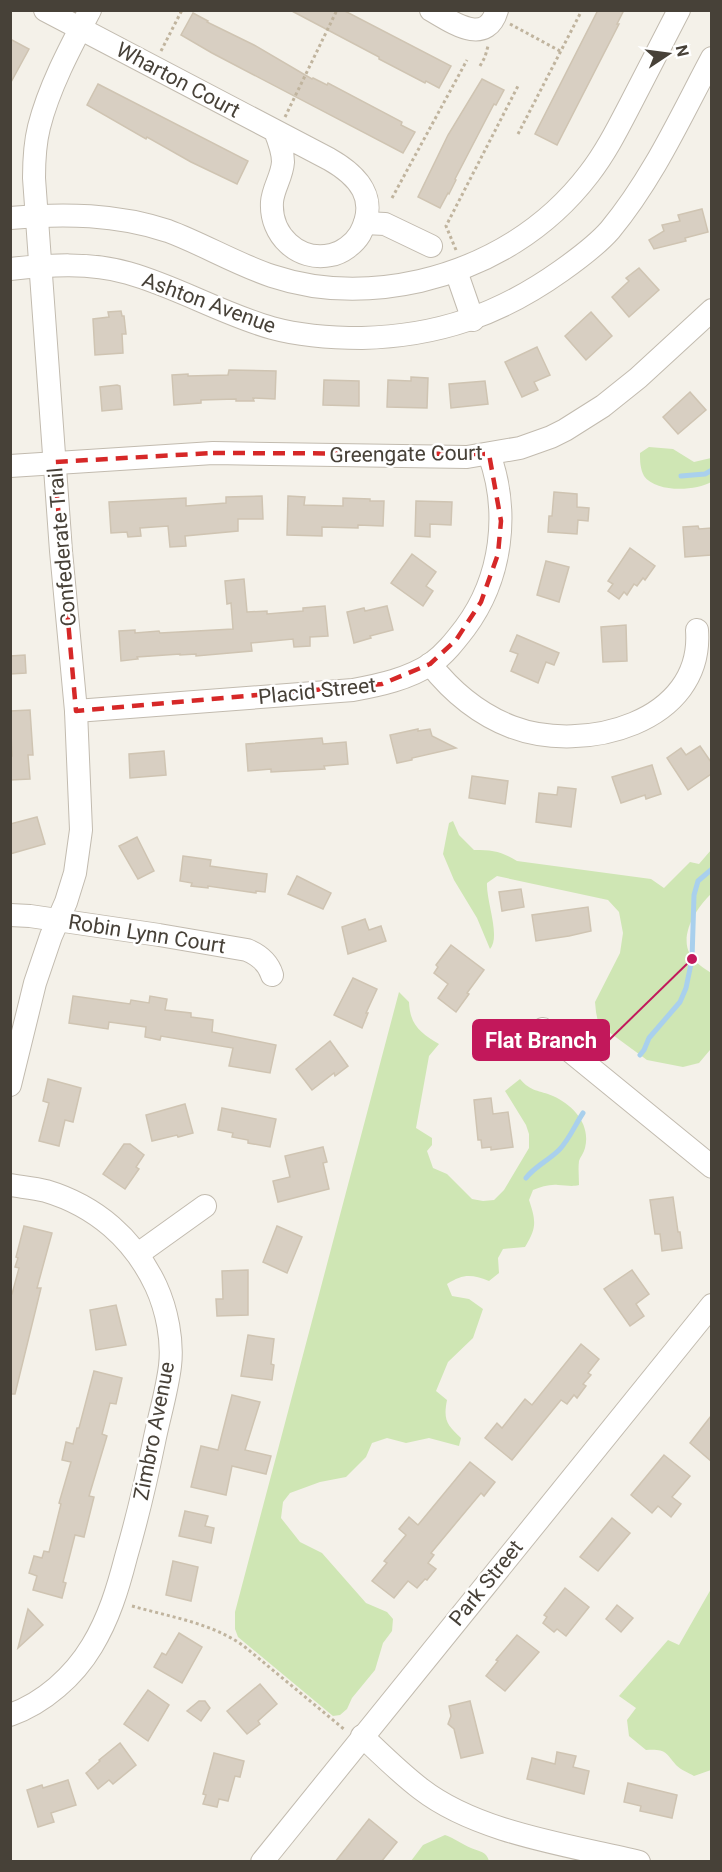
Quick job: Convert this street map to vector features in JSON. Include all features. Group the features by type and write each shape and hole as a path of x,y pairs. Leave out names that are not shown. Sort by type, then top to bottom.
{"street":[{"name":"Wharton Court","path":"45,10 85,20 153,67 329,159 351,173 364,191 367,212 365,223"},
{"path":"430,10 466,29 473,30 486,27 496,13"},
{"path":"10,218 63,214 99,216 134,222 169,232 272,276 321,287 359,290 397,286 460,269 497,253 526,235 553,214 573,194 610,144 679,10"},
{"name":"Confederate Trail","path":"10,1086 35,983 75,873 80,839 81,811 76,711 54,462 36,215 34,156 47,101 85,20"},
{"name":"Ashton Avenue","path":"10,269 73,265 128,273 171,288 228,314 303,335 345,338 388,337 416,334 472,320 542,285 583,255 608,232 653,170 711,58"},
{"path":"277,132 283,162 280,180 273,195 273,219 279,234 289,246 302,254 318,257 333,255 347,248 358,237 365,223 385,224 432,246"},
{"path":"460,269 472,320"},
{"name":"Greengate Court","path":"10,466 213,453 467,457 520,448 565,430 603,406 638,378 711,310"},
{"name":"Placid Street","path":"76,711 353,690 410,675 430,664 456,640 470,622 492,576 498,554 501,522 499,494 489,454"},
{"path":"430,664 454,692 489,716 533,733 558,737 582,737 607,733 630,725 652,714 671,699 690,675 696,659 697,630"},
{"name":"Robin Lynn Court","path":"10,915 58,920 248,950 264,961 272,975"},
{"path":"543,1029 711,1167"},
{"name":"Zimbro Avenue","path":"10,1185 46,1191 75,1203 103,1218 119,1232 138,1254 157,1288 165,1313 170,1366 144,1489 114,1600 105,1623 92,1647 58,1687 42,1699 10,1715"},
{"path":"138,1254 205,1206"},
{"name":"Park Street","path":"261,1862 711,1305"},
{"path":"360,1739 421,1789 476,1820 512,1832 639,1862"}],"path":[{"path":"153,67 182,10"},
{"path":"277,132 337,10"},
{"path":"518,134 582,10"},
{"path":"496,13 561,51"},
{"path":"392,198 467,60"},
{"path":"460,269 446,226 518,86"},
{"path":"114,1600 215,1630 231,1637 360,1739"}],"highlighted area":[{"path":"213,453 489,454 501,521 498,554 481,602 456,640 430,664 382,684 76,711 54,462"}],"green space":[{"path":"649,447 673,449 694,462 711,458 711,482 686,489 676,489 650,482 644,476 640,459 640,453"},
{"path":"453,821 459,835 474,850 496,852 517,861 651,879 664,888 690,862 699,864 711,850 711,894 695,914 687,938 687,946 692,957 711,973 712,1046 699,1063 683,1067 647,1060 598,1022 595,1002 620,953 623,933 619,912 608,900 497,876 487,883 494,928 493,943 490,949 477,918 454,880 443,854 449,823"},
{"path":"399,992 409,1002 414,1023 439,1044 429,1056 416,1128 432,1138 432,1145 427,1151 433,1168 447,1174 472,1199 494,1200 504,1190 529,1148 529,1134 526,1125 505,1091 520,1079 532,1089 553,1096 573,1110 583,1123 586,1139 579,1161 579,1185 552,1185 533,1190 529,1200 534,1224 532,1235 525,1247 503,1249 498,1258 499,1273 489,1281 467,1276 447,1284 452,1296 469,1299 483,1309 473,1338 448,1362 436,1391 447,1400 447,1422 461,1438 459,1446 429,1438 406,1443 387,1438 372,1443 366,1457 346,1477 320,1482 290,1493 283,1502 281,1518 300,1542 322,1553 366,1603 387,1612 393,1619 392,1631 383,1643 375,1670 352,1698 347,1709 340,1715 333,1716 238,1637 235,1629 235,1612"},
{"path":"711,1589 711,1770 694,1776 678,1767 664,1752 646,1750 629,1736 627,1720 636,1708 619,1696 668,1640 679,1645"},
{"path":"445,1835 482,1852 489,1861 411,1861 423,1845"}],"building":[{"path":"290,10 343,10 451,66 439,88 379,59"},
{"path":"598,10 624,10 557,145 535,134"},
{"path":"193,13 312,79 327,85 328,83 402,122 401,125 415,132 403,153 181,35"},
{"path":"10,39 29,49 10,84"},
{"path":"482,79 504,90 496,105 494,104 440,208 418,197 448,135"},
{"path":"98,84 248,161 237,184 147,137 146,139 87,105"},
{"path":"702,209 708,232 685,238 686,241 654,249 649,240 664,231 662,225 680,221 678,215"},
{"path":"639,268 659,290 629,317 612,297 629,281 626,278"},
{"path":"121,311 124,316 126,334 122,334 123,353 95,355 93,319 109,317 108,312"},
{"path":"591,312 612,336 586,360 565,336"},
{"path":"537,347 550,375 534,382 538,390 522,397 505,362"},
{"path":"229,370 276,371 275,399 201,400 201,403 174,405 172,375 228,375"},
{"path":"411,377 428,378 427,408 387,407 388,380 411,381"},
{"path":"324,380 359,381 359,406 323,405"},
{"path":"485,381 488,404 451,408 449,384"},
{"path":"120,386 122,409 102,411 100,387"},
{"path":"690,392 706,410 678,434 663,417"},
{"path":"554,492 577,494 577,507 589,508 588,521 578,520 577,534 548,532"},
{"path":"262,496 263,519 238,519 238,531 185,536 186,546 170,547 168,526 140,528 141,536 128,537 127,532 111,533 109,502 186,498 186,506 226,503 226,497"},
{"path":"288,496 305,497 304,505 343,506 343,498 384,501 383,526 322,527 322,536 287,535"},
{"path":"416,501 452,502 451,525 430,524 430,537 415,536"},
{"path":"698,526 699,529 711,528 711,555 685,557 683,527"},
{"path":"630,548 655,566 645,580 643,578 637,586 634,584 627,595 624,592 619,599 608,591 613,584 608,581"},
{"path":"412,554 436,572 426,586 433,591 423,606 391,583"},
{"path":"546,561 569,567 559,602 537,595"},
{"path":"244,579 247,612 267,611 267,614 303,611 303,608 325,606 328,636 310,637 310,646 294,647 293,639 251,643 252,651 196,656 196,654 180,654 137,657 138,659 121,661 119,631 135,630 135,633 159,631 160,633 233,629 231,603 227,604 225,581"},
{"path":"387,606 393,630 354,643 347,612"},
{"path":"626,625 627,661 603,662 601,627"},
{"path":"517,635 559,653 554,665 546,662 538,683 511,671 518,654 510,651"},
{"path":"25,655 26,673 10,674 10,656"},
{"path":"30,710 33,755 28,755 30,779 10,780 10,756 12,756 10,711"},
{"path":"418,729 418,731 430,729 432,736 456,748 397,763 390,735"},
{"path":"322,738 323,744 346,742 348,764 324,766 325,769 248,771 246,744"},
{"path":"700,746 711,762 711,774 688,790 667,758 681,748 686,755"},
{"path":"164,751 166,775 130,778 129,754"},
{"path":"652,765 661,794 646,799 645,795 621,803 612,777"},
{"path":"472,776 508,781 505,804 469,798"},
{"path":"558,787 576,789 571,827 536,822 539,793 557,795"},
{"path":"37,817 45,844 10,854 10,824"},
{"path":"137,837 154,871 138,879 119,846"},
{"path":"183,856 211,860 210,866 267,874 265,892 191,886 192,883 180,881"},
{"path":"297,876 331,893 323,909 288,894"},
{"path":"521,889 524,907 502,911 499,892"},
{"path":"588,907 591,931 536,941 532,915"},
{"path":"365,919 369,930 381,926 386,941 348,954 342,927"},
{"path":"451,945 484,970 456,1012 438,998 448,984 434,973 438,967 436,965"},
{"path":"353,978 377,989 362,1028 334,1015"},
{"path":"73,996 130,1004 131,1000 149,1003 150,996 167,999 165,1010 191,1013 191,1017 213,1020 212,1032 276,1045 270,1073 229,1066 233,1048 161,1036 160,1040 145,1037 146,1027 109,1022 108,1029 69,1023"},
{"path":"330,1041 348,1066 335,1076 334,1073 312,1090 296,1069"},
{"path":"48,1079 81,1088 73,1122 65,1120 59,1146 39,1141 49,1103 43,1101"},
{"path":"491,1098 493,1114 508,1112 513,1147 491,1150 491,1147 482,1148 481,1140 478,1140 474,1100"},
{"path":"185,1104 193,1133 152,1141 146,1115"},
{"path":"222,1108 276,1119 270,1147 248,1143 248,1140 232,1137 233,1133 218,1130"},
{"path":"124,1144 130,1144 144,1155 136,1167 139,1169 125,1189 103,1174"},
{"path":"323,1147 327,1162 323,1163 329,1189 278,1202 273,1181 290,1177 285,1156"},
{"path":"673,1197 682,1248 662,1251 660,1234 655,1234 650,1200"},
{"path":"24,1226 52,1233 37,1288 41,1288 15,1394 10,1394 10,1294 12,1294 19,1268 15,1267 18,1258 16,1257"},
{"path":"277,1226 302,1237 287,1273 263,1262"},
{"path":"248,1270 248,1315 217,1316 216,1299 223,1299 222,1271"},
{"path":"632,1270 649,1294 636,1304 644,1316 630,1326 604,1289"},
{"path":"116,1305 126,1345 96,1350 90,1310"},
{"path":"248,1335 274,1339 272,1380 241,1376"},
{"path":"581,1344 599,1359 588,1373 591,1375 583,1384 586,1386 577,1398 574,1395 567,1404 561,1400 512,1460 485,1438 497,1423 502,1428 525,1399 532,1405"},
{"path":"94,1371 122,1378 116,1404 110,1403 102,1434 107,1436 89,1496 94,1497 84,1537 75,1535 63,1582 66,1583 62,1598 33,1590 37,1576 29,1573 34,1556 42,1558 44,1551 49,1552 61,1504 59,1503 71,1462 62,1460 66,1442 73,1444"},
{"path":"232,1395 260,1402 245,1450 271,1456 266,1474 232,1466 226,1495 191,1487 201,1446 218,1450"},
{"path":"711,1416 711,1461 690,1443"},
{"path":"664,1455 690,1476 672,1497 681,1504 671,1517 658,1506 652,1513 631,1495"},
{"path":"470,1462 495,1482 484,1496 481,1493 431,1553 434,1555 428,1563 436,1569 427,1580 425,1579 417,1588 408,1581 394,1598 372,1581 387,1563 384,1561 406,1535 399,1529 409,1517 418,1525"},
{"path":"185,1511 208,1516 205,1526 214,1528 211,1543 179,1536"},
{"path":"612,1518 630,1533 598,1571 580,1557"},
{"path":"173,1561 198,1567 191,1601 166,1595"},
{"path":"565,1588 589,1607 566,1636 557,1629 554,1632 543,1623 547,1617 544,1615"},
{"path":"617,1605 633,1618 621,1632 606,1619"},
{"path":"28,1609 43,1625 18,1648"},
{"path":"179,1633 202,1647 182,1683 154,1667 162,1653 166,1655"},
{"path":"517,1635 539,1652 505,1691 486,1676"},
{"path":"260,1684 277,1704 258,1721 260,1724 247,1734 227,1711"},
{"path":"148,1690 169,1705 148,1741 124,1724"},
{"path":"199,1701 205,1701 210,1708 201,1721 187,1711"},
{"path":"470,1701 483,1753 461,1758 454,1729 448,1724 451,1716 449,1706"},
{"path":"120,1743 136,1765 113,1784 109,1780 98,1789 86,1773"},
{"path":"557,1752 576,1756 573,1767 589,1771 584,1794 527,1779 532,1758 555,1764"},
{"path":"214,1753 244,1761 240,1777 235,1776 228,1801 219,1799 217,1807 203,1804 206,1795 203,1794"},
{"path":"68,1780 76,1805 51,1813 54,1822 38,1827 27,1790 42,1785 43,1788"},
{"path":"628,1783 677,1795 672,1818 640,1811 641,1806 624,1802"},
{"path":"369,1819 397,1842 381,1862 335,1862"}],"waterway":[{"path":"681,476 705,474 712,470"},
{"path":"640,1055 649,1038 680,1002 686,988 692,959 694,895 698,881 712,869"},
{"path":"526,1178 563,1146 583,1113"}],"place":[{"name":"Flat Branch","path":"692,959"}]}
